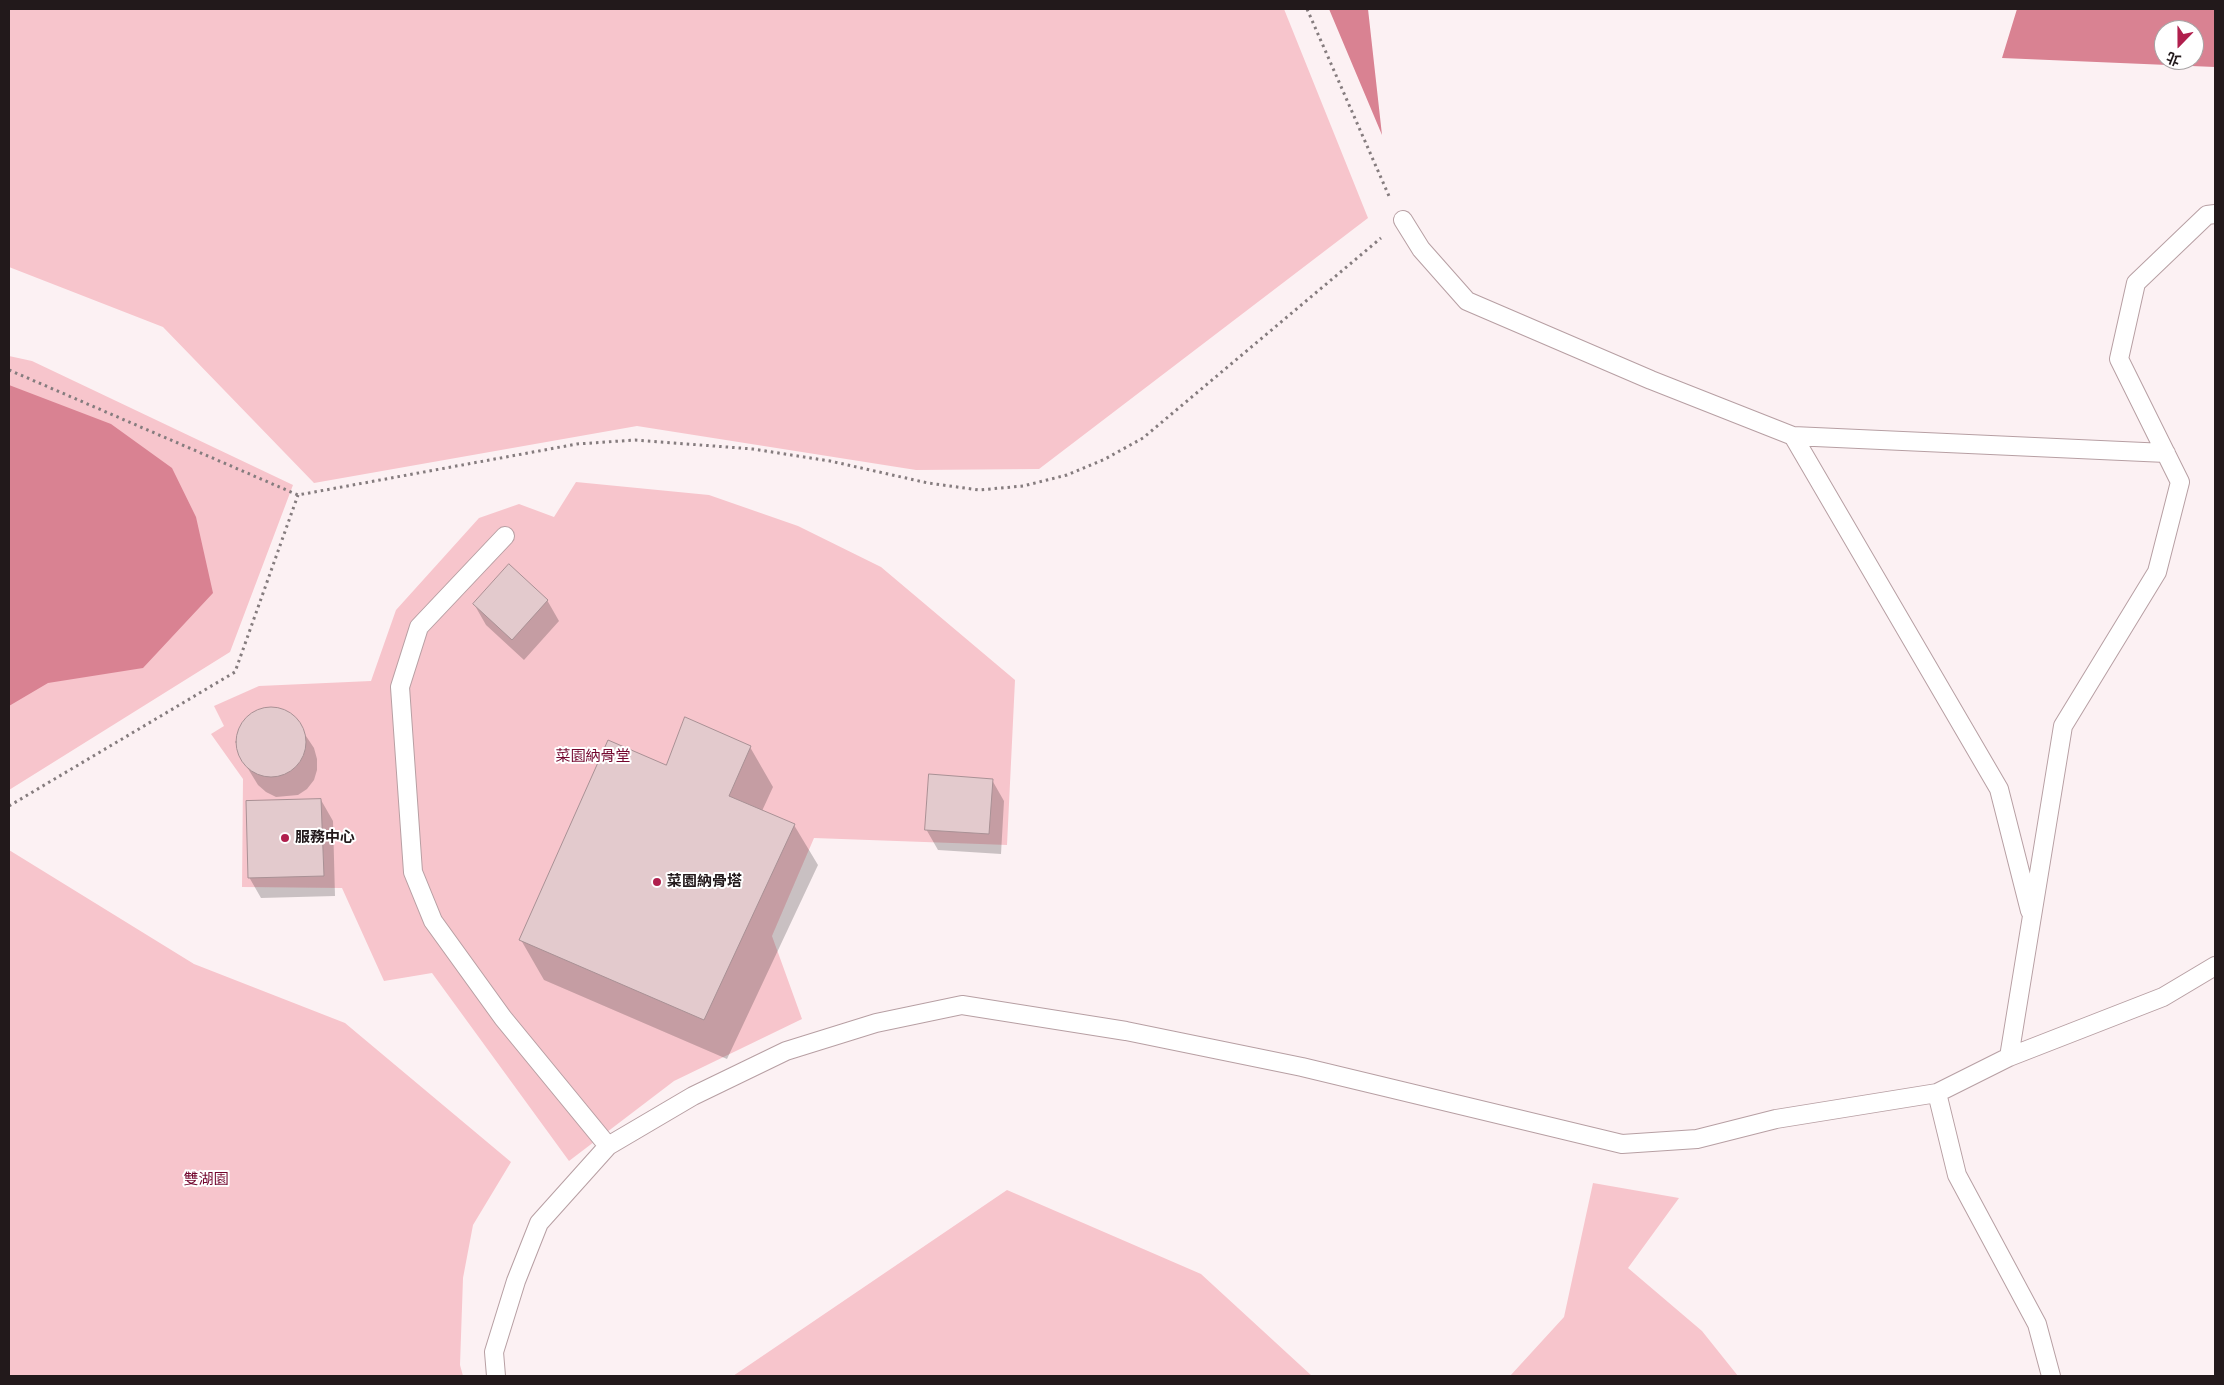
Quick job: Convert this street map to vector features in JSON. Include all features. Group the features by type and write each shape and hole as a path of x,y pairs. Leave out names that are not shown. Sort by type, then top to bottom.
{"lane":[{"path":"2009,1057 2063,726 2157,572 2180,482 2119,359 2136,283 2207,215 2215,214"},
{"path":"1403,220 1421,249 1467,302 1651,380 1792,436 2166,453"},
{"path":"1792,436 1999,788 2031,919"},
{"path":"505,536 419,627 400,687 413,872 433,920 503,1018 608,1146"},
{"path":"496,1376 494,1352 516,1281 539,1223 608,1146 693,1096 786,1052 876,1023 962,1005 1126,1031 1302,1067 1622,1144 1697,1139 1776,1119 1937,1092 2009,1057 2163,997 2215,966"},
{"path":"1937,1092 1957,1175 2037,1324 2051,1376"}],"path":[{"path":"9,370 298,494 557,447 635,440 754,450 830,461 928,484 979,490 1023,486 1067,475 1105,459 1143,438 1403,220 1391,201 1307,9"},
{"path":"9,806 235,672 298,494"}],"green space":[{"path":"9,9 1284,9 1368,218 1039,469 916,470 637,426 314,483 163,327 9,267"},
{"path":"9,356 32,361 293,485 230,652 9,790"},
{"name":"菜園納骨堂","path":"576,482 709,495 798,526 881,567 1015,680 1007,845 814,838 772,936 802,1019 674,1081 569,1161 432,973 384,981 342,888 242,887 243,779 211,734 224,726 214,706 259,686 371,681 396,610 479,518 519,504 554,517"},
{"name":"雙湖園","path":"9,850 194,964 345,1023 511,1162 473,1225 463,1278 460,1365 463,1376 9,1376"},
{"path":"1593,1183 1679,1198 1628,1268 1702,1331 1738,1376 1510,1376 1564,1317"},
{"path":"1007,1190 1201,1274 1312,1376 733,1376"}],"shaded area":[{"path":"1329,9 1368,9 1382,135"},
{"path":"2017,9 2215,9 2215,67 2204,67 2204,20 2154,20 2154,64 2002,58"},
{"path":"9,385 111,424 172,468 196,517 213,593 143,668 48,683 9,706"}],"building":[{"path":"509,564 548,600 512,640 473,604"},
{"path":"271,707 284,710 296,717 303,729 306,742 303,755 296,767 284,774 271,777 258,774 246,767 239,755 236,742 239,729 246,717 258,710"},
{"name":"菜園納骨塔","path":"685,717 751,746 729,796 795,824 704,1020 519,940 608,740 666,765"},
{"path":"929,774 993,779 989,834 925,830"},
{"name":"服務中心","path":"321,799 324,876 248,878 246,801"}],"place":[{"name":"服務中心","path":"285,838"},
{"name":"菜園納骨塔","path":"657,882"}]}
